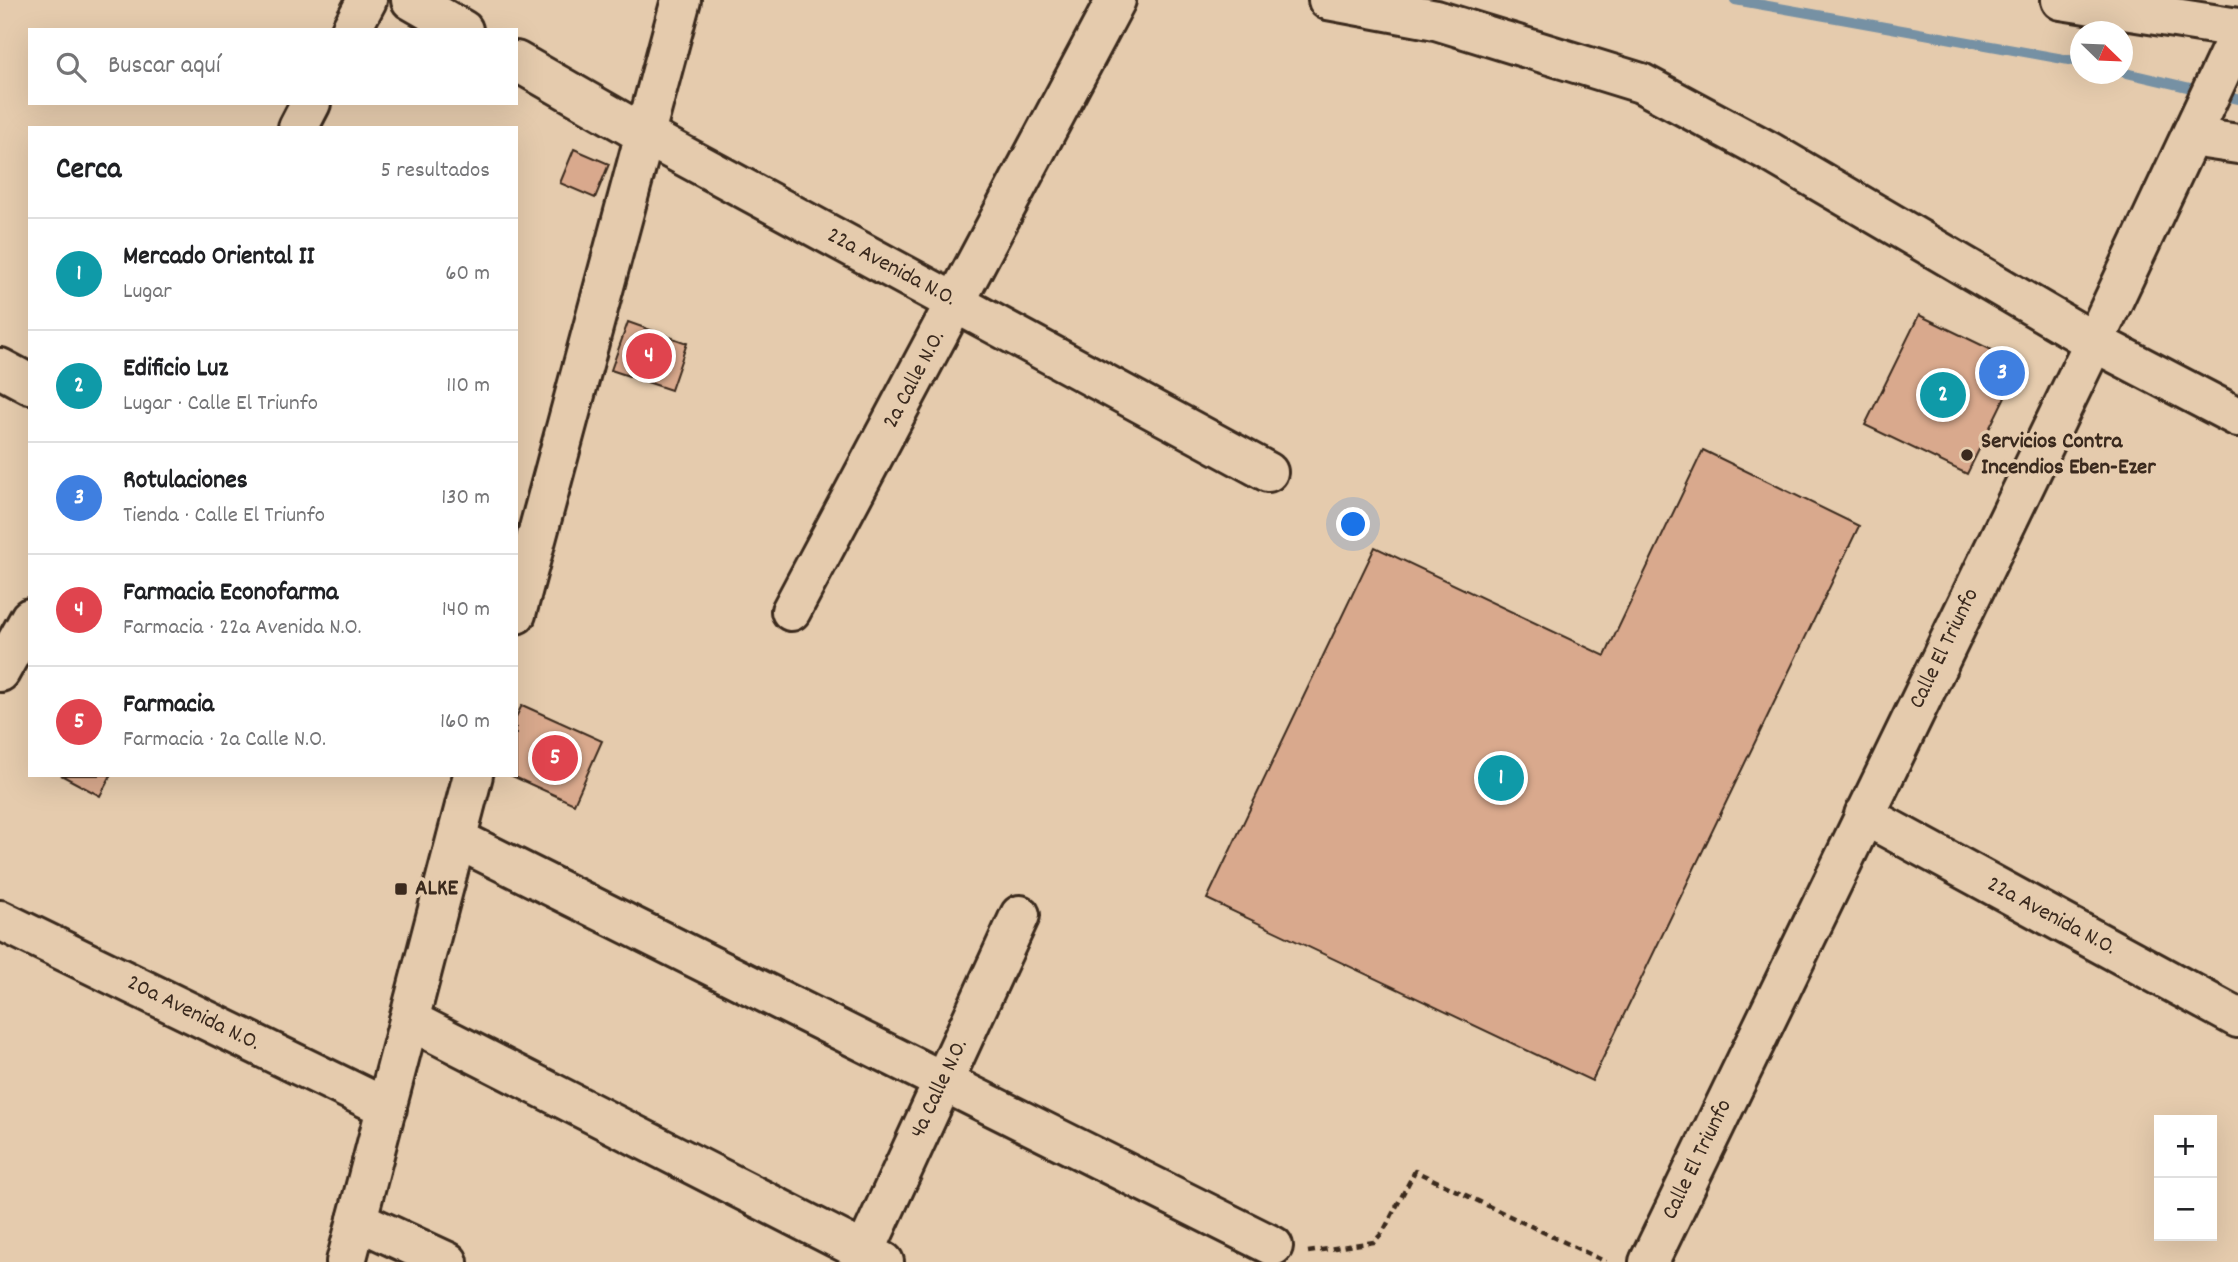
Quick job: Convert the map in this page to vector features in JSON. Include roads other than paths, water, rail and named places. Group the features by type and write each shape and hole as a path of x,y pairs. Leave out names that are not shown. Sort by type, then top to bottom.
{"street":[{"path":"352,28 368,0"},
{"path":"411,0 460,28"},
{"path":"518,607 647,135 681,0"},
{"name":"2a Calle N.O.","path":"791,611 957,304 1115,0"},
{"path":"1328,0 1436,20 1641,83 1768,151 2094,342 2238,417"},
{"path":"2062,0 2238,28"},
{"name":"Calle El Triunfo","path":"1649,1262 2094,342 2231,51"},
{"name":"22a Avenida N.O.","path":"518,62 1268,472"},
{"path":"299,126 310,105"},
{"path":"2196,127 2238,144"},
{"path":"0,368 28,383"},
{"path":"0,672 28,622"},
{"path":"346,1262 472,777"},
{"name":"22a Avenida N.O.","path":"1864,815 2238,1018"},
{"path":"457,839 1273,1246"},
{"name":"4a Calle N.O.","path":"869,1259 943,1081 1020,915"},
{"name":"20a Avenida N.O.","path":"0,920 387,1108"},
{"path":"410,1020 869,1259"},
{"path":"357,1220 448,1262"}],"waterway":[{"path":"1735,0 2070,60"},
{"path":"2133,75 2238,99"}],"place":[{"name":"Farmacia Econofarma","path":"649,356"},
{"name":"Rotulaciones","path":"2002,373"},
{"name":"Edificio Luz","path":"1943,395"},
{"name":"Servicios Contra Incendios Eben-Ezer","path":"1967,455"},
{"name":"Farmacia","path":"555,758"},
{"name":"Mercado Oriental II","path":"1501,778"},
{"name":"ALKE","path":"401,889"}]}
